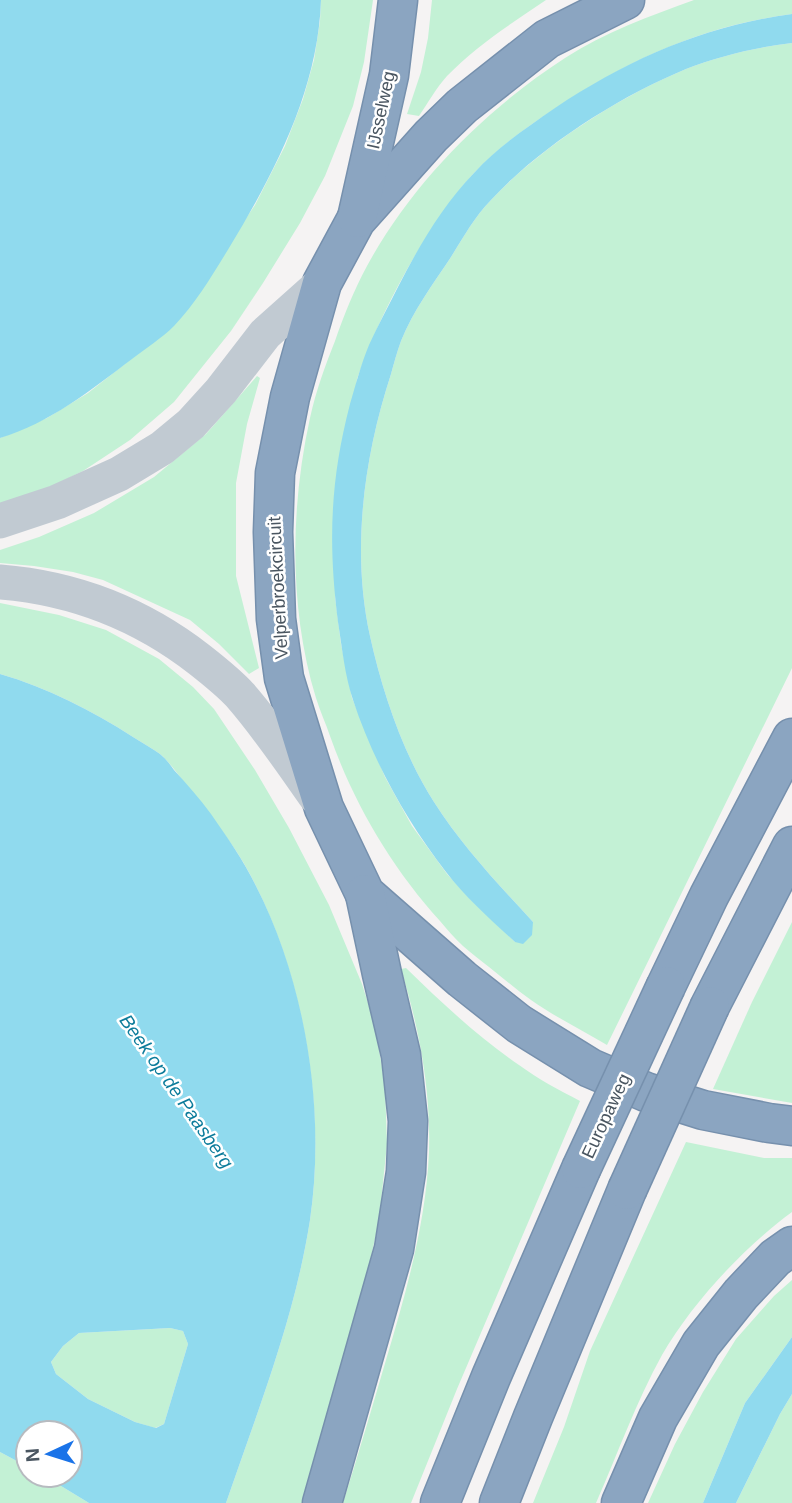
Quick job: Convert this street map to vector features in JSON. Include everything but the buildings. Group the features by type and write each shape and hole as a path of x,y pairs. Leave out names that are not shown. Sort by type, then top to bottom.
{"highway":[{"name":"IJsselweg","path":"356,220 389,75 398,0"},
{"name":"Velperbroekcircuit","path":"625,0 547,39 462,106 431,136 356,220 322,283 290,397 275,473 273,532 276,619 284,678 324,808 365,894 462,979 519,1024 590,1068 646,1092 703,1110 792,1126"},
{"name":"Europaweg","path":"440,1503 581,1169 709,895 792,738"},
{"path":"499,1503 627,1190 710,1006 792,846"},
{"path":"322,1503 394,1249 406,1172 408,1121 401,1055 365,894"},
{"path":"621,1503 657,1418 701,1344 741,1294 775,1258 792,1246"}],"street":[{"path":"0,521 57,502 119,474 162,448 191,424 221,391 265,334 322,283"},
{"path":"0,582 57,590 97,602 173,639 222,677 240,695 324,808"}],"green space":[{"path":"321,0 373,0 364,62 353,106 325,176 263,283 231,331 174,402 130,440 83,471 30,497 0,507 0,438 47,418 88,393 173,326 255,205 285,146 303,99 314,60"},
{"path":"432,0 546,0 495,35 458,65 439,85 419,116 407,114 421,72"},
{"path":"694,0 792,0 792,14 697,36 638,61 581,92 522,131 484,163 458,192 422,245 381,320 357,379 335,597 352,698 385,777 412,826 447,874 515,942 533,922 468,849 423,783 395,722 370,636 361,570 363,504 374,438 397,353 417,308 474,220 511,180 533,161 582,125 660,80 725,56 792,43 792,668 607,1045 531,1000 460,943 422,901 376,834 340,761 316,698 307,664 297,594 296,523 303,453 324,369 367,266 406,206 453,150 507,100 536,78 612,32"},
{"path":"257,376 260,378 247,424 236,483 236,576 259,668 249,674 190,620 103,580 73,572 0,563 0,550 39,537 94,513 154,477 206,434"},
{"path":"0,603 59,615 106,630 159,659 193,687 214,709 255,770 289,828 329,905 362,984 375,1025 385,1086 387,1144 379,1221 360,1306 304,1503 226,1503 285,1328 310,1220 315,1136 313,1092 299,1006 287,964 273,924 244,863 165,758 85,709 35,686 0,674"},
{"path":"792,922 792,1103 713,1089 752,1002"},
{"path":"406,968 489,1043 541,1080 580,1101 411,1503 343,1503 408,1283 424,1205 429,1152 428,1105 418,1036 401,969"},
{"path":"686,1142 764,1158 792,1158 792,1212 720,1277 674,1335 644,1391 596,1503 533,1503 564,1427 590,1351"},
{"path":"792,1280 792,1337 745,1403 703,1503 648,1503 675,1444 736,1339"},
{"path":"170,1328 183,1331 188,1344 164,1424 155,1428 135,1422 88,1399 56,1374 51,1362 63,1346 79,1333"},
{"path":"792,1394 792,1503 736,1503 780,1414"},
{"path":"0,1452 14,1460 14,1489 66,1489 89,1503 0,1503"}],"water":[{"path":"0,0 321,0 312,66 291,129 278,160 246,219 197,298 182,317 154,343 85,394 36,424 0,438"},
{"path":"792,14 792,43 725,56 660,80 581,125 533,161 491,200 474,220 417,308 401,341 374,438 363,504 361,570 370,636 395,722 423,783 468,849 533,922 532,935 523,944 515,942 462,891 418,832 381,768 350,691 338,622 332,539 338,459 350,404 369,345 432,226 463,185 503,146 583,90 639,60 698,36 760,19"},
{"name":"Beek op de Paasberg","path":"0,674 69,701 157,752 198,797 223,831 256,886 288,964 308,1049 315,1136 310,1220 295,1292 274,1363 226,1503 89,1503 66,1489 84,1489 84,1419 14,1419 14,1460 0,1452","holes":["170,1328 183,1331 188,1344 164,1424 156,1428 135,1422 88,1399 56,1374 51,1362 63,1346 79,1333"]},
{"path":"792,1337 792,1394 736,1503 703,1503 745,1403"}]}
